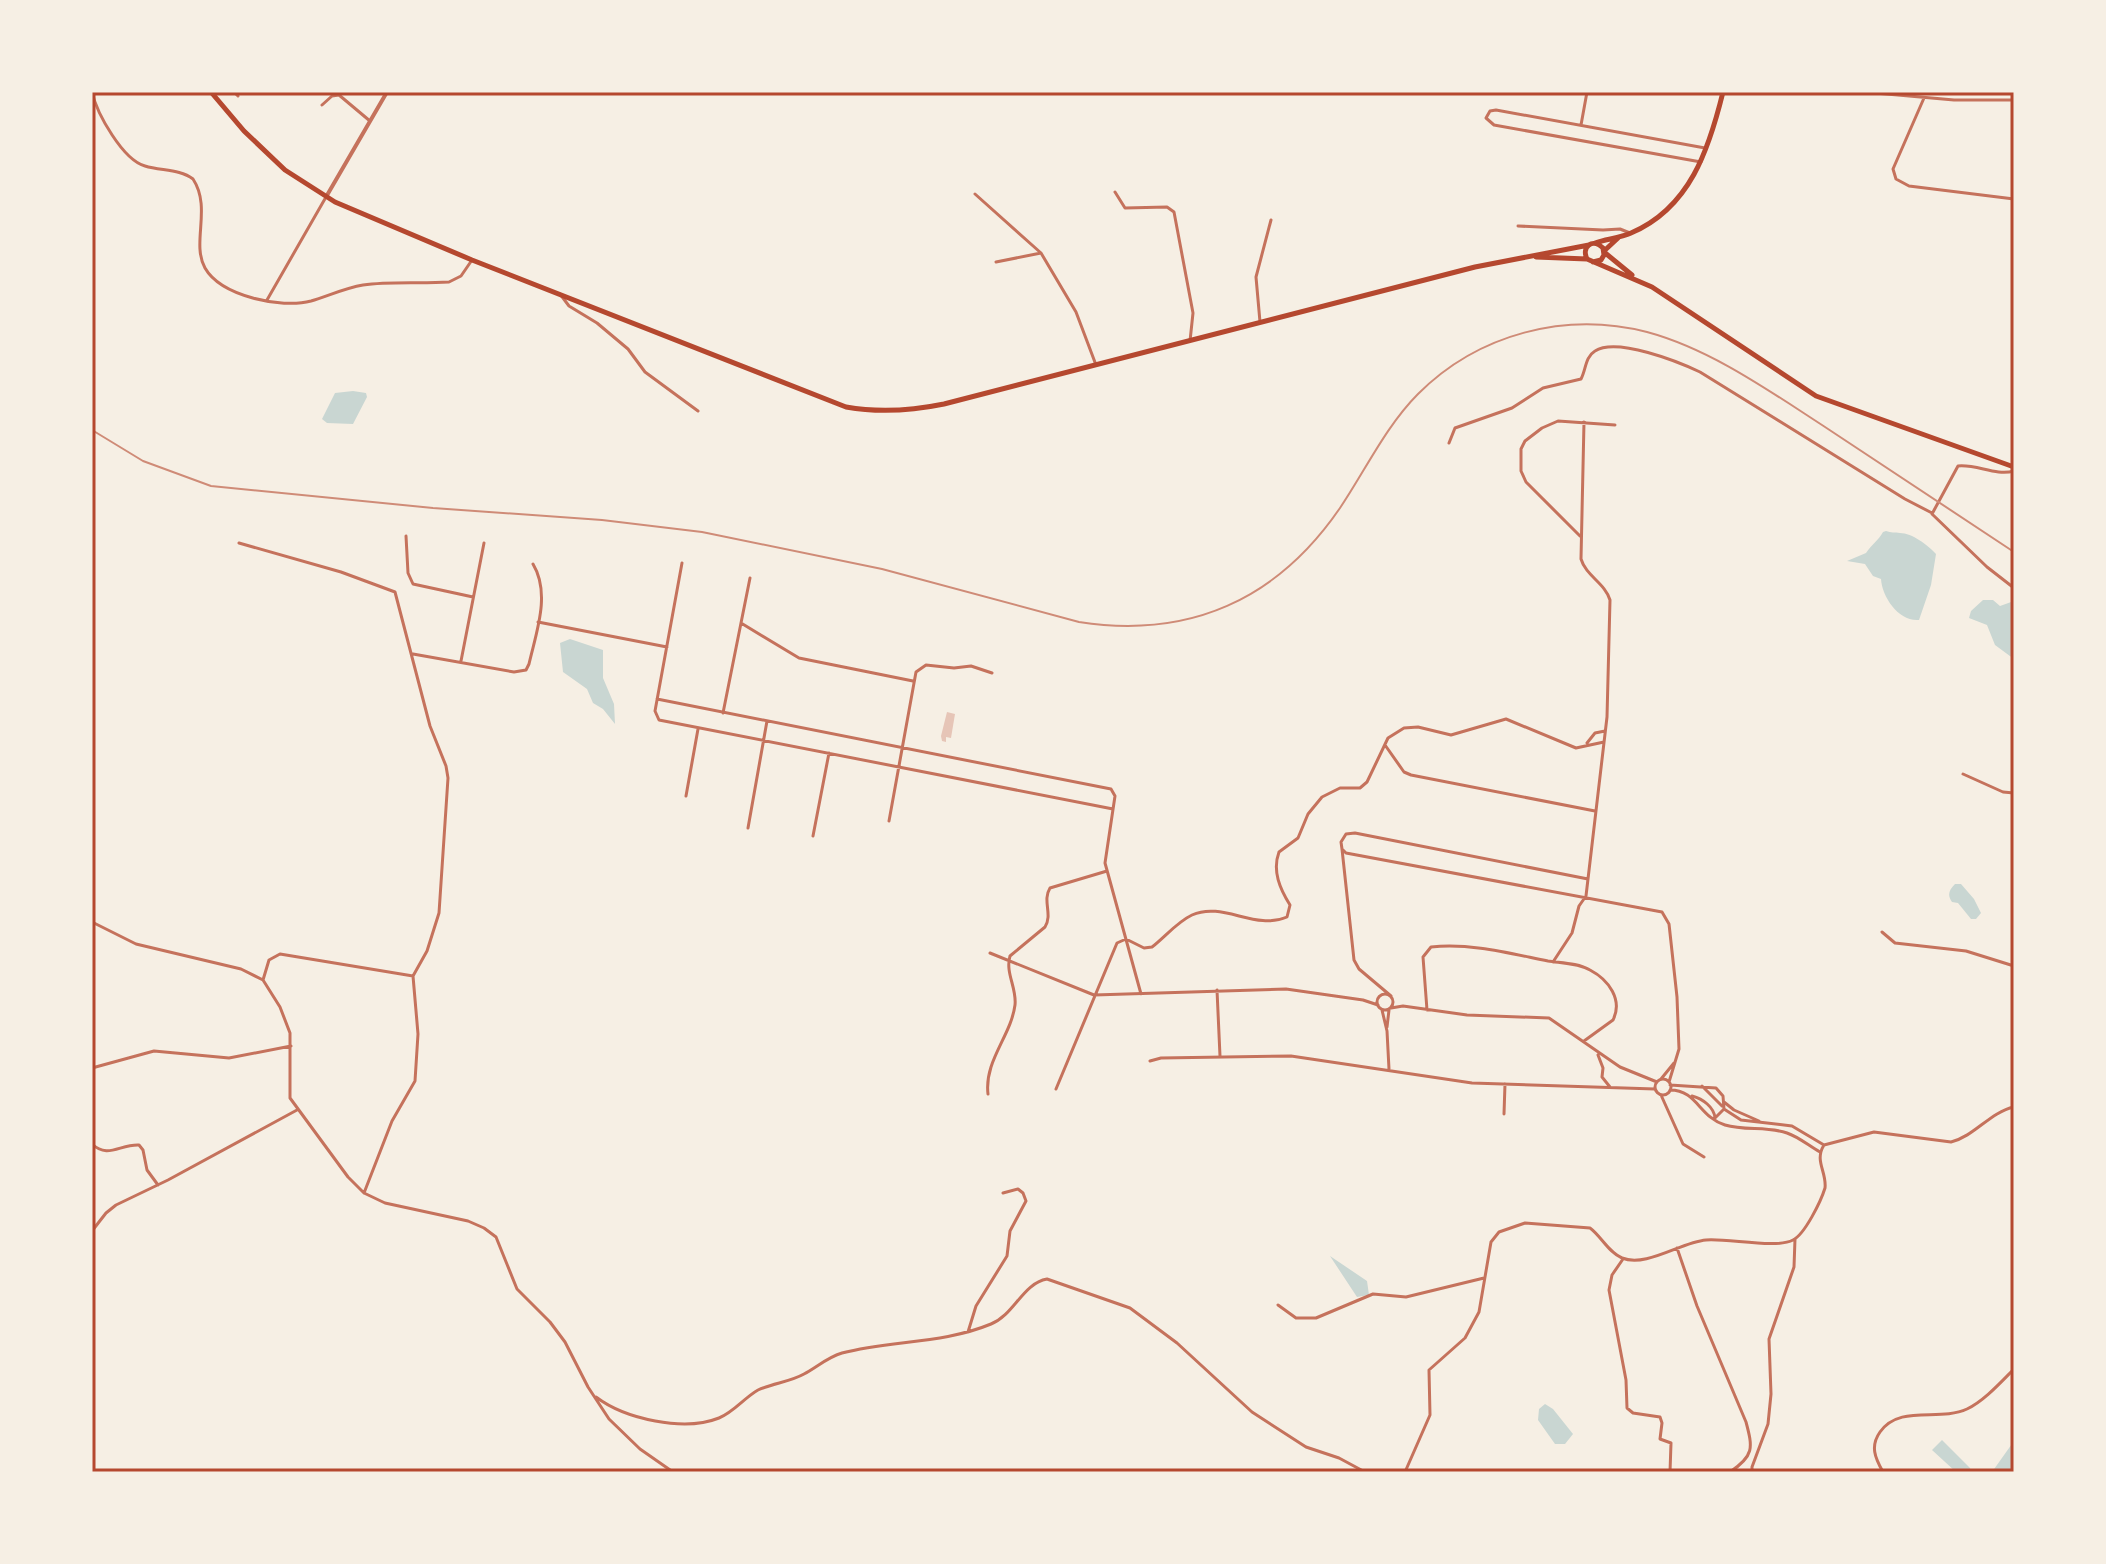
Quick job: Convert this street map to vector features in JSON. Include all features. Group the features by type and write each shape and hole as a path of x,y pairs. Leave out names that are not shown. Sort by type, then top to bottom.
{"main road":[{"path":"211,92 244,131 285,170 326,197 472,260 846,407 890,412 922,409 1475,267 1592,244 1630,233 1672,205 1690,184 1701,162 1723,92"},
{"path":"1527,256 1601,260 1604,251 1621,236"},
{"path":"1592,244 1601,245 1636,278 1816,396 2014,469"},
{"path":"1592,244 1585,253 1590,260 1636,278"}],"street":[{"path":"92,92 106,125 135,162 189,176 197,185 202,207 202,260 207,272 228,290 294,304 361,285 449,282 461,276 472,260"},
{"path":"234,92 238,96"},
{"path":"267,300 387,92"},
{"path":"1581,125 1587,92"},
{"path":"1864,92 1924,98 2014,100"},
{"path":"322,105 332,96 339,95 370,121"},
{"path":"1924,98 1893,169 1896,179 1909,186 2014,199"},
{"path":"1701,162 1494,125 1486,118 1490,111 1496,110 1706,148"},
{"path":"1115,192 1125,208 1167,207 1174,212 1193,313 1190,341"},
{"path":"975,194 1041,253 1076,312 1096,365"},
{"path":"1260,323 1256,277 1271,220"},
{"path":"1518,226 1620,229 1630,233"},
{"path":"996,262 1041,253"},
{"path":"560,294 569,306 628,349 645,372 698,411"},
{"path":"1449,443 1455,428 1512,408 1543,388 1581,379 1587,360 1596,350 1643,351 1666,356 1700,372 1932,513 1987,567 2014,588"},
{"path":"1553,962 1572,933 1584,899 1605,731 1610,600 1607,592 1581,563 1584,422"},
{"path":"1581,536 1526,482 1521,471 1521,449 1525,441 1553,423 1615,425"},
{"path":"1932,513 1951,474 1961,465 2000,473 2014,469"},
{"path":"406,536 408,573 413,584 473,597"},
{"path":"239,543 341,572 386,587 396,595 430,726 448,772 439,913 427,951 413,976 418,1034 415,1081 392,1121 364,1193"},
{"path":"461,662 484,543"},
{"path":"682,563 657,699 657,718 1113,809"},
{"path":"413,654 522,672 529,664 542,595 533,564"},
{"path":"723,713 750,578"},
{"path":"538,622 667,647"},
{"path":"741,623 799,658 913,681"},
{"path":"889,821 913,681 919,669 926,665 971,666 992,673"},
{"path":"657,699 1108,787 1115,796 1104,856 1141,994"},
{"path":"1056,1089 1114,947 1126,939 1144,948 1152,947 1189,916 1208,910 1261,921 1278,921 1287,917 1291,911 1279,887 1279,852 1298,838 1308,814 1322,797 1340,788 1360,788 1367,782 1384,744 1393,733 1418,727 1451,735 1503,719 1574,747 1604,742"},
{"path":"748,828 767,721"},
{"path":"686,796 698,728"},
{"path":"1585,746 1591,737 1605,731"},
{"path":"1384,744 1404,772 1411,775 1595,811"},
{"path":"813,836 829,753"},
{"path":"1963,774 2003,792 2014,793"},
{"path":"1403,1006 1354,960 1341,842 1346,834 1355,833 1588,879"},
{"path":"1342,849 1350,854 1662,912 1668,919 1679,1049 1669,1088 1668,1108"},
{"path":"1343,870 1350,854"},
{"path":"988,1094 992,1063 1015,1001 1008,960 1015,949 1049,921 1046,898 1050,888 1107,871"},
{"path":"92,922 136,944 241,969 263,980 286,1022 291,1046 289,1091 297,1110 327,1145 348,1177 364,1193 385,1203 468,1221 496,1237 517,1289 554,1326 609,1419 626,1438 673,1472"},
{"path":"1882,932 1895,943 1966,951 2014,966"},
{"path":"1427,1010 1423,957 1425,950 1431,947 1472,946 1582,967 1593,972 1616,997 1613,1020 1584,1041"},
{"path":"990,953 1094,995 1298,990 1363,1000 1378,1005 1382,1010 1387,1031 1389,1071"},
{"path":"263,980 269,960 280,954 413,976"},
{"path":"1376,983 1378,1005"},
{"path":"1217,990 1220,1056"},
{"path":"1363,1000 1385,994 1392,997"},
{"path":"1387,1031 1392,997"},
{"path":"1382,1010 1403,1006 1467,1015 1540,1016 1554,1020 1634,1077 1659,1080 1669,1088 1700,1098 1713,1109 1719,1123 1789,1133 1820,1152"},
{"path":"92,1068 148,1051 229,1058 291,1046"},
{"path":"1592,1086 1602,1077 1603,1068 1596,1051"},
{"path":"1150,1061 1220,1056 1291,1056 1472,1083 1655,1089 1668,1108 1683,1144 1704,1157"},
{"path":"1655,1089 1677,1060"},
{"path":"1603,1068 1613,1063"},
{"path":"1602,1077 1610,1087"},
{"path":"1504,1114 1505,1084"},
{"path":"1702,1086 1731,1115 1741,1120 1792,1126 1824,1145 1874,1132 1951,1142 1960,1140 2001,1111 2014,1107"},
{"path":"1661,1095 1669,1088 1716,1088 1722,1093 1724,1108 1715,1118"},
{"path":"1692,1096 1700,1110 1715,1118"},
{"path":"1724,1102 1762,1122"},
{"path":"92,1231 110,1209 297,1110"},
{"path":"1769,1129 1770,1122"},
{"path":"1789,1133 1792,1126"},
{"path":"92,1144 107,1152 139,1145 147,1170 158,1185"},
{"path":"1752,1472 1766,1434 1771,1407 1769,1339 1794,1267 1795,1239 1825,1188 1819,1161 1824,1145"},
{"path":"968,1332 976,1306 1007,1256 1010,1231 1026,1201 1018,1189 1003,1193"},
{"path":"1405,1472 1430,1415 1429,1370 1465,1338 1479,1312 1494,1237 1503,1229 1525,1223 1590,1228 1623,1259 1647,1258 1706,1240 1773,1244 1795,1239"},
{"path":"1677,1248 1697,1306 1746,1422 1751,1443 1747,1459 1730,1472"},
{"path":"1623,1259 1615,1269 1609,1290 1626,1380 1627,1408 1633,1413 1660,1417 1660,1439 1671,1443 1670,1472"},
{"path":"1278,1305 1296,1318 1316,1318 1373,1294 1406,1297 1484,1278"},
{"path":"596,1397 634,1417 674,1422 708,1421 722,1417 761,1388 795,1379 836,1355 968,1332 996,1321 1041,1280 1047,1279 1130,1308 1177,1343 1252,1412 1306,1447 1339,1458 1365,1472"},
{"path":"1883,1472 1877,1462 1874,1445 1875,1438 1889,1421 1897,1417 1964,1411 2014,1369"}],"shaded area":[{"path":"335,393 366,393 367,397 353,424 327,423 322,419"},
{"path":"1886,531 1915,537 1936,554 1931,585 1919,620 1898,613 1885,593 1881,579 1873,576 1865,564 1847,561 1866,553"},
{"path":"1983,600 1993,600 2000,606 2014,601 2014,659 1995,645 1987,625 1969,618 1971,611"},
{"path":"570,639 603,650 603,678 614,704 615,724 603,709 593,703 587,689 563,672 560,643"},
{"path":"1955,884 1961,884 1974,899 1981,913 1976,919 1971,919 1958,903 1950,899 1949,893"},
{"path":"1330,1256 1367,1281 1369,1295 1357,1297"},
{"path":"1545,1404 1553,1409 1573,1434 1565,1444 1555,1444 1538,1420 1539,1409"},
{"path":"1942,1440 1971,1472 1956,1472 1932,1450"},
{"path":"2014,1441 2014,1472 1992,1472"}],"building":[{"path":"947,712 955,714 951,738 946,737 946,742 942,741 941,736"}],"railway":[{"path":"92,430 143,461 211,486 433,508 602,520 702,532 882,569 1079,622 1119,626 1157,624 1193,618 1227,606 1259,589 1288,567 1315,540 1340,508 1406,407 1442,373 1495,342 1524,333 1585,324 1647,332 1716,360 1802,412 2014,552"}]}
